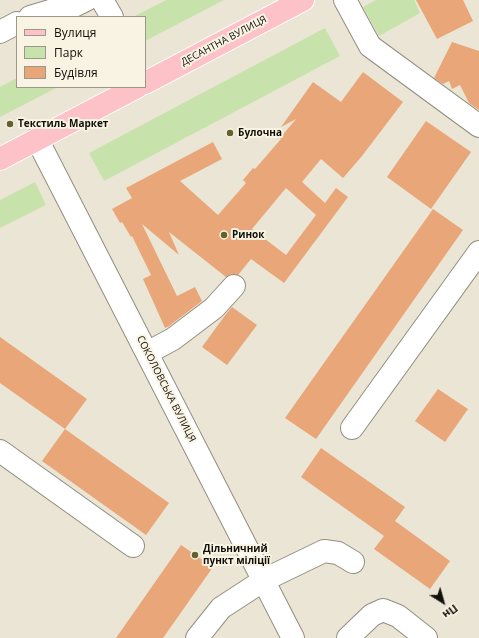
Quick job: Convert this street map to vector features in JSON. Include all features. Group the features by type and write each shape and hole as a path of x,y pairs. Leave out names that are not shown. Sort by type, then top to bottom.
{"main road":[{"name":"ДЕСАНТНА ВУЛИЦЯ","path":"146,80 303,0"},
{"name":"ДЕСАНТНА ВУЛИЦЯ","path":"0,159 131,88"}],"street":[{"path":"102,0 111,16"},
{"path":"345,0 370,46 479,126"},
{"path":"33,16 74,3"},
{"path":"0,32 16,24"},
{"name":"СОКОЛОВСЬКА ВУЛИЦЯ","path":"37,139 293,638"},
{"path":"352,428 479,252"},
{"path":"147,353 173,338 214,308 234,286"},
{"path":"0,451 133,546"},
{"path":"197,638 221,608 264,580 324,551 338,553 353,562"},
{"path":"348,638 372,615 384,610 398,616 426,638"}],"green space":[{"path":"166,0 224,0 146,40 146,16 135,16"},
{"path":"376,0 414,0 420,13 379,36 363,7"},
{"path":"325,28 340,56 104,181 89,153"},
{"path":"16,79 16,88 56,88 0,117 0,87"},
{"path":"35,182 46,205 0,228 0,200"}],"building":[{"path":"416,0 463,0 473,21 437,39"},
{"path":"452,42 479,51 479,110 469,103 460,85 452,89 449,81 443,84 434,78"},
{"path":"363,72 403,102 362,156 343,178 321,159 302,182 325,203 336,188 348,197 284,283 251,259 238,275 231,274 226,277 169,232 179,255 142,224 177,296 195,287 202,301 165,328 143,279 151,275 132,236 131,237 122,222 120,223 112,209 132,198 126,188 213,142 222,159 180,181 218,215 246,183 243,180 253,168 255,169 296,119 281,127 313,82 341,102","holes":["286,188 316,215 286,255 252,229"]},
{"path":"426,121 471,152 431,209 387,177"},
{"path":"433,209 463,230 316,439 285,418"},
{"path":"232,307 257,325 227,365 202,347"},
{"path":"0,337 87,399 65,429 0,383"},
{"path":"438,389 468,409 445,442 415,421"},
{"path":"65,429 169,503 146,535 42,461"},
{"path":"321,448 405,507 395,521 450,561 430,589 374,549 384,536 301,477"},
{"path":"181,545 213,567 163,638 116,638"}],"place":[{"name":"Текстиль Маркет","path":"10,124"},
{"name":"Булочна","path":"230,133"},
{"name":"Ринок","path":"224,235"},
{"name":"Дільничний пункт міліції","path":"195,555"}]}
